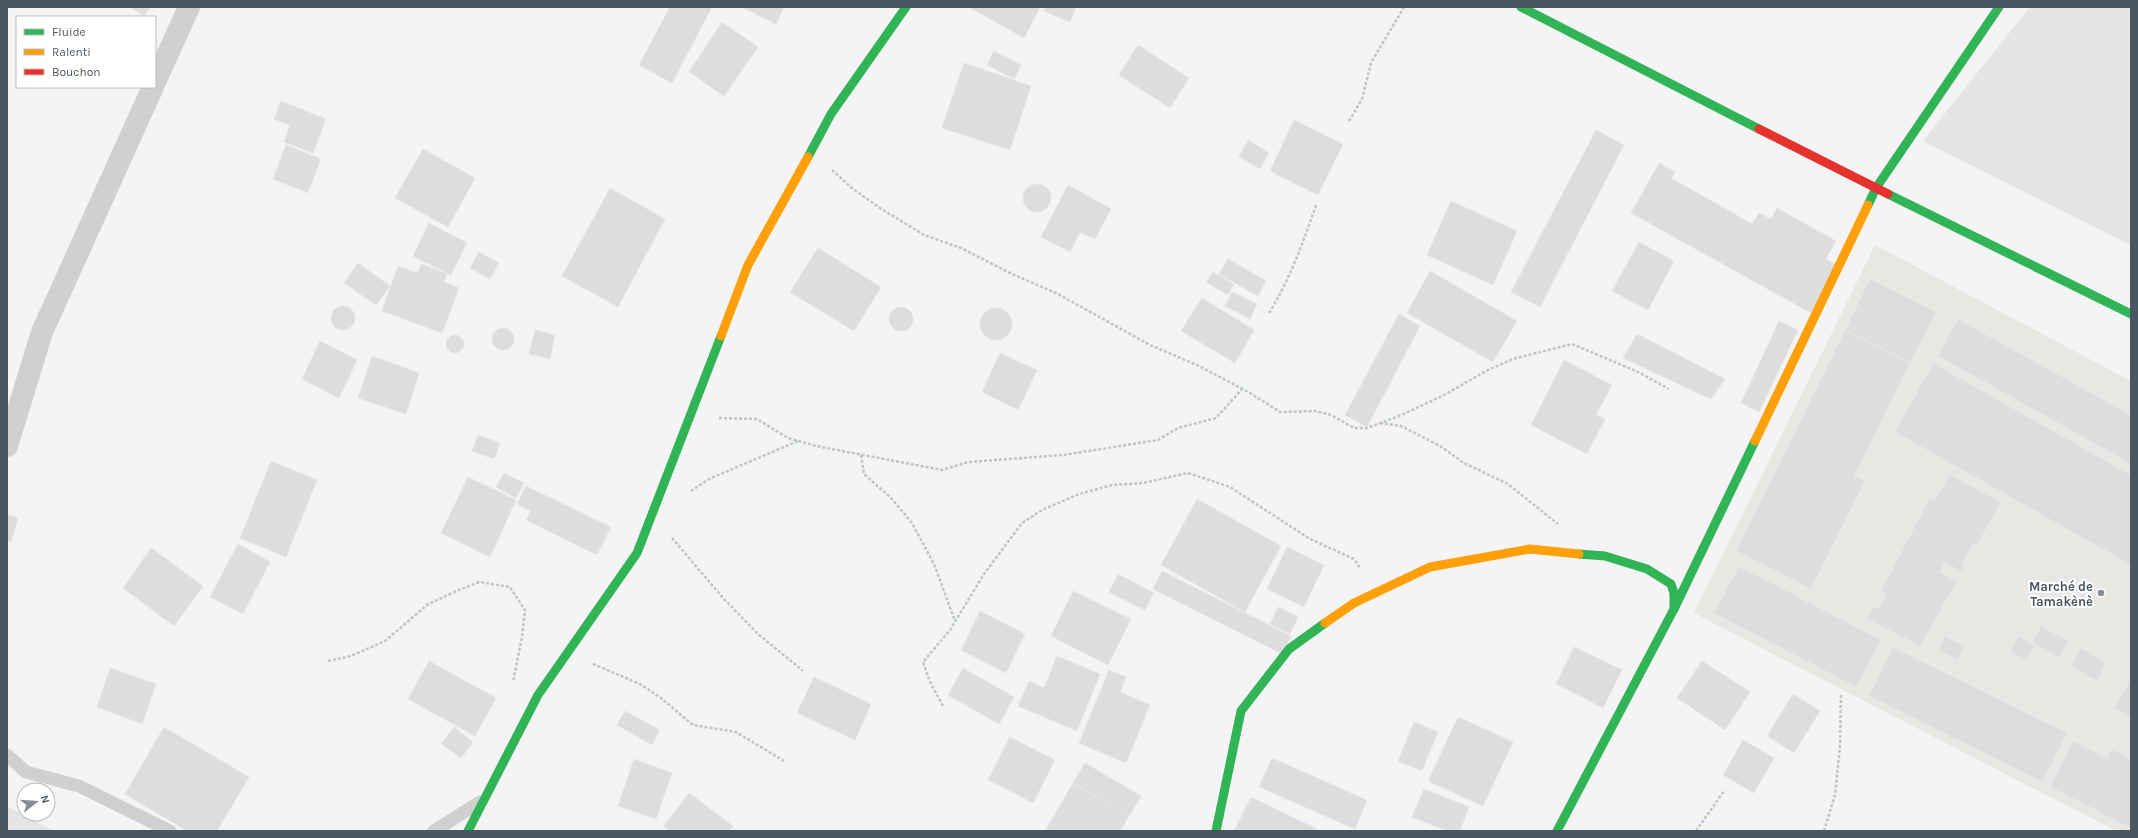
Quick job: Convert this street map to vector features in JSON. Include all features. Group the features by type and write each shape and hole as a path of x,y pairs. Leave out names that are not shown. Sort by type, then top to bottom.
{"main road":[{"path":"468,831 538,695 637,553 748,265 831,114 906,7"},
{"path":"1521,7 1876,188 2131,314"},
{"path":"1557,831 1674,609 1876,188 1999,7"},
{"path":"1216,831 1241,711 1289,649 1354,603 1430,566 1530,549 1605,556 1647,569 1671,584 1674,593 1674,609"}],"street":[{"path":"156,80 189,7"},
{"path":"7,446 42,332 153,88"}],"lane":[{"path":"7,755 26,772 79,786 170,831"},
{"path":"434,831 483,800"}],"path":[{"path":"1349,121 1362,99 1371,63 1404,7"},
{"path":"810,152 853,189 924,235 961,248 1012,274 1058,294 1150,345 1199,366 1242,389 1280,412 1315,411 1331,415 1354,428 1368,428 1444,394 1488,370 1513,359 1572,344 1636,371 1669,388"},
{"path":"1269,313 1284,289 1300,251 1316,205"},
{"path":"690,417 757,419 788,438 861,455 942,470 968,462 1063,455 1158,440 1178,428 1216,418 1242,389"},
{"path":"1380,423 1401,426 1440,446 1464,463 1508,484 1549,515 1592,555"},
{"path":"689,493 709,479 799,441"},
{"path":"861,455 864,474 891,498 912,523 934,564 955,621"},
{"path":"943,706 930,682 923,662 955,621 988,568 1022,522 1042,510 1079,494 1112,485 1143,483 1188,473 1230,487 1310,539 1354,559 1376,593"},
{"path":"651,516 690,557 739,614 783,656 803,672"},
{"path":"328,661 351,656 385,641 427,606 454,592 479,582 510,587 525,610 522,637 512,686"},
{"path":"567,652 640,684 662,698 694,725 736,732 784,761"},
{"path":"1824,831 1835,795 1840,746 1841,693"},
{"path":"1696,831 1724,790"}],"shaded area":[{"path":"2030,7 2131,7 2131,245 1923,141"},
{"path":"1875,245 2131,381 2131,831 2116,831 1694,613"},
{"path":"7,806 16,811 16,822 37,822 54,831 7,831"}],"building":[{"path":"130,7 150,7 144,16"},
{"path":"670,7 712,7 672,83 639,65"},
{"path":"742,7 784,7 776,24"},
{"path":"969,7 1040,7 1024,38"},
{"path":"1046,7 1076,7 1070,22 1044,11"},
{"path":"722,22 758,47 724,96 689,72"},
{"path":"1138,45 1189,78 1170,108 1119,75"},
{"path":"994,51 1021,65 1014,79 987,65"},
{"path":"964,63 1031,86 1010,150 942,128"},
{"path":"281,101 326,119 313,153 284,142 290,125 274,119"},
{"path":"1294,120 1343,144 1318,195 1270,171"},
{"path":"1596,130 1624,145 1540,307 1511,292"},
{"path":"1248,140 1269,153 1260,169 1239,157"},
{"path":"286,145 321,159 308,193 273,179"},
{"path":"423,149 475,178 448,227 395,198"},
{"path":"1659,163 1675,172 1671,178 1752,224 1759,213 1771,219 1777,208 1836,241 1826,259 1837,265 1811,313 1631,213"},
{"path":"1037,184 1047,188 1051,198 1047,208 1037,212 1027,208 1023,198 1027,188"},
{"path":"1068,185 1111,209 1095,239 1080,232 1070,252 1041,237"},
{"path":"610,188 665,219 618,307 562,276"},
{"path":"1451,201 1517,231 1493,285 1427,255"},
{"path":"429,223 467,243 451,275 413,256"},
{"path":"1639,242 1674,261 1648,310 1612,291"},
{"path":"818,248 881,287 854,331 790,292"},
{"path":"479,252 499,263 490,279 470,268"},
{"path":"1228,259 1266,281 1258,296 1219,274"},
{"path":"358,263 390,286 376,305 344,283"},
{"path":"421,264 447,274 444,282 459,288 442,333 382,311 398,266 418,273"},
{"path":"1430,271 1517,321 1493,362 1407,313"},
{"path":"1213,272 1234,284 1228,295 1206,282"},
{"path":"1870,279 1936,312 1910,363 1845,330"},
{"path":"1232,292 1257,304 1250,319 1225,306"},
{"path":"1202,298 1254,330 1235,363 1181,331"},
{"path":"343,306 352,309 355,318 352,327 343,330 334,327 331,318 334,309"},
{"path":"901,307 910,310 913,319 910,328 901,331 892,328 889,319 892,310"},
{"path":"993,308 999,308 1009,315 1012,324 1011,330 1005,337 999,340 993,340 983,333 980,327 980,321 987,311"},
{"path":"1399,314 1420,326 1367,427 1345,415"},
{"path":"1958,319 2131,415 2131,464 1938,356"},
{"path":"1779,321 1798,330 1759,412 1741,403"},
{"path":"503,328 511,331 514,339 511,347 503,350 495,347 492,339 495,331"},
{"path":"535,330 555,335 550,359 529,354"},
{"path":"1845,330 1910,363 1854,476 1865,481 1811,589 1736,551"},
{"path":"1637,334 1725,379 1711,399 1623,358"},
{"path":"455,335 461,338 464,344 461,350 455,353 449,350 446,344 449,338"},
{"path":"320,341 357,360 339,398 302,379"},
{"path":"1000,353 1037,370 1018,410 982,392"},
{"path":"372,356 419,373 406,414 358,398"},
{"path":"1564,360 1612,385 1596,415 1605,419 1587,454 1531,425"},
{"path":"1933,363 2131,475 2131,565 1895,432"},
{"path":"478,435 500,443 494,459 472,451"},
{"path":"271,461 317,480 286,557 240,538"},
{"path":"504,473 524,483 516,498 496,487"},
{"path":"1948,474 2001,502 1977,545 1974,543 1962,563 1965,566 1962,572 1945,562 1940,572 1957,581 1920,646 1867,619 1873,607 1878,609 1886,594 1881,591 1930,497 1935,500 1949,475"},
{"path":"468,477 516,500 490,557 441,533"},
{"path":"526,486 611,527 597,555 526,520 531,511 517,504"},
{"path":"1197,499 1281,546 1245,612 1161,565"},
{"path":"7,514 18,518 11,542 7,541"},
{"path":"238,544 270,562 243,614 210,597"},
{"path":"1287,547 1324,565 1304,607 1267,589"},
{"path":"151,548 203,586 174,626 123,588"},
{"path":"1739,566 1881,640 1856,687 1714,613"},
{"path":"1162,571 1291,636 1282,654 1153,589"},
{"path":"1118,574 1154,593 1145,610 1109,592"},
{"path":"1073,591 1131,619 1108,665 1051,636"},
{"path":"1278,607 1298,617 1290,634 1270,624"},
{"path":"980,611 1025,634 1006,673 961,650"},
{"path":"2041,626 2068,641 2059,658 2032,642"},
{"path":"1945,636 1964,646 1958,660 1939,650"},
{"path":"2020,636 2035,647 2025,661 2010,650"},
{"path":"1574,647 1622,670 1603,708 1556,684"},
{"path":"1893,647 2067,733 2043,782 1869,696"},
{"path":"2081,648 2106,664 2097,681 2071,666"},
{"path":"1057,656 1100,674 1077,731 1018,706 1029,681 1044,688"},
{"path":"429,661 496,698 475,736 408,699"},
{"path":"1702,661 1750,692 1725,730 1677,698"},
{"path":"110,668 156,684 142,724 97,707"},
{"path":"963,668 1014,697 999,724 948,695"},
{"path":"1109,670 1126,677 1120,692 1150,705 1126,763 1079,743"},
{"path":"814,677 871,704 855,740 797,713"},
{"path":"2131,678 2131,717 2115,708"},
{"path":"1793,694 1820,711 1794,753 1767,736"},
{"path":"625,711 660,730 652,745 617,725"},
{"path":"1458,717 1513,742 1483,806 1428,781"},
{"path":"1414,722 1438,732 1422,771 1398,761"},
{"path":"164,727 249,777 217,831 187,831 125,794"},
{"path":"454,727 473,742 461,758 441,744"},
{"path":"1010,737 1055,760 1033,803 988,780"},
{"path":"1743,740 1774,758 1754,793 1723,775"},
{"path":"2073,741 2107,758 2111,749 2131,759 2131,828 2050,787"},
{"path":"1272,758 1367,800 1355,829 1259,787"},
{"path":"634,759 672,773 656,819 618,806"},
{"path":"1085,763 1141,796 1129,816 1073,783"},
{"path":"1073,783 1129,816 1120,831 1045,831"},
{"path":"1424,789 1469,807 1460,831 1447,831 1412,817"},
{"path":"689,793 733,826 729,831 670,831 664,826"},
{"path":"1251,797 1321,831 1234,831"}],"traffic: fast":[{"path":"808,157 831,114 906,7"},
{"path":"1521,7 1759,129"},
{"path":"1868,205 1876,188 1999,7"},
{"path":"1888,194 2131,314"},
{"path":"468,831 538,695 637,553 721,336"},
{"path":"1557,831 1674,609 1755,441"},
{"path":"1579,554 1605,556 1647,569 1671,584 1674,593 1674,609"},
{"path":"1216,831 1241,711 1289,649 1325,623"}],"traffic: slow":[{"path":"721,336 748,265 808,157"},
{"path":"1755,441 1868,205"},
{"path":"1325,623 1354,603 1430,567 1530,549 1579,554"}],"traffic: jam":[{"path":"1759,129 1888,194"}],"place":[{"name":"Marché de Tamakènè","path":"2101,593"}]}
